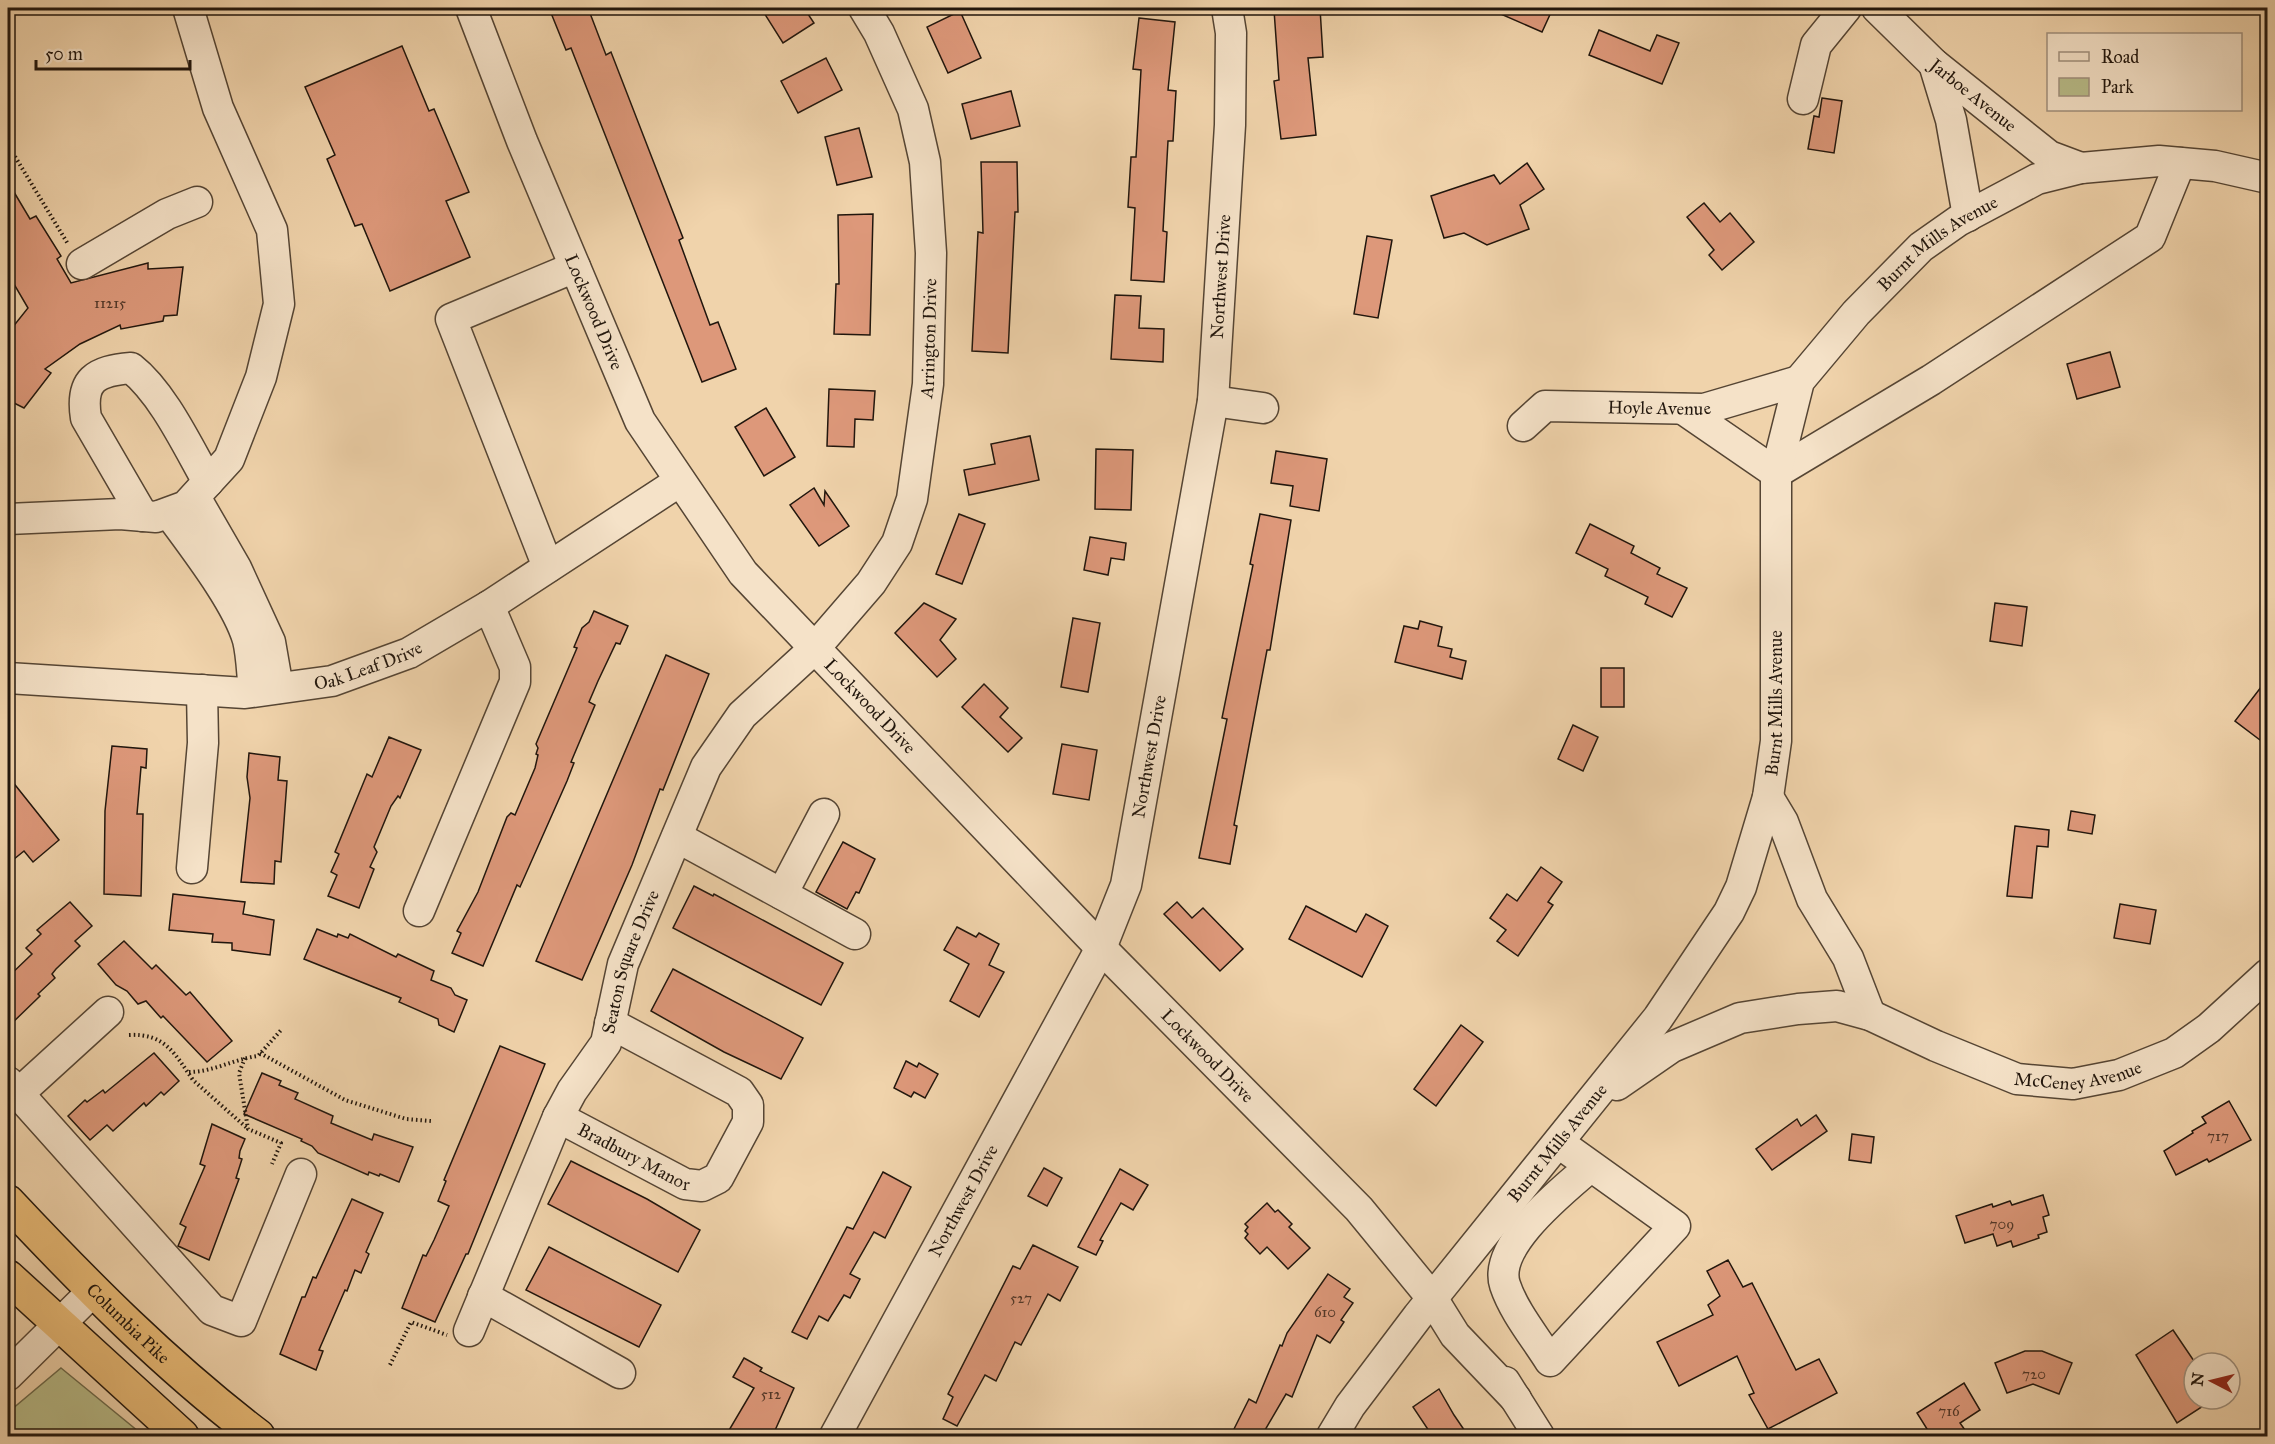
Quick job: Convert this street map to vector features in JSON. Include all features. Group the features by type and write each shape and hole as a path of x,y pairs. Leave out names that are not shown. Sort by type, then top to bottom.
{"highway":[{"name":"Columbia Pike","path":"8,1202 92,1292 148,1345 258,1437"},
{"path":"8,1277 182,1437"}],"street":[{"path":"8,519 156,514 186,506 229,459 261,377 279,304 272,230 218,108 188,8"},
{"name":"Lockwood Drive","path":"471,8 522,141 640,421 743,573 814,650 1101,948 1359,1209 1432,1298 1470,1324 1539,1437"},
{"name":"Arrington Drive","path":"814,650 871,583 897,543 912,500 928,384 931,253 925,162 913,109 879,33 864,8"},
{"name":"Northwest Drive","path":"835,1437 1101,948 1126,885 1213,401 1230,125 1231,33 1227,8"},
{"path":"1803,99 1816,45 1846,8"},
{"name":"Jarboe Avenue","path":"1877,8 1934,64 2049,156 2080,168"},
{"path":"1909,39 1910,8"},
{"path":"1934,64 1951,120 1968,216"},
{"name":"Burnt Mills Avenue","path":"1332,1437 1350,1406 1432,1298 1658,1018 1729,912 1741,886 1768,798 1776,741 1776,473 1799,381 1856,313 1921,247 1968,216 2037,179 2080,168 2159,162 2215,166 2268,178"},
{"path":"1683,409 1776,473 1931,380 2150,237 2180,163"},
{"path":"82,264 167,214 196,202"},
{"path":"548,567 451,319 575,267"},
{"path":"131,368 142,377 187,445 201,490 270,642 266,690 248,640 207,565 156,514 86,418 83,399 88,383 99,375 131,368"},
{"name":"Hoyle Avenue","path":"1523,426 1545,406 1704,409 1799,381"},
{"path":"1213,401 1263,408"},
{"name":"Oak Leaf Drive","path":"8,678 202,690 266,690 332,681 409,653 489,606 680,481"},
{"path":"419,911 515,682 515,667 489,606"},
{"name":"Seaton Square Drive","path":"461,1333 483,1296 558,1117 572,1090 606,1043 623,964 706,767 742,715 814,650"},
{"path":"192,868 203,743 202,690"},
{"path":"1768,798 1783,822 1812,899 1848,958 1870,1016"},
{"path":"782,894 825,814"},
{"path":"677,837 855,934"},
{"name":"McCeney Avenue","path":"1592,1102 1672,1047 1740,1018 1836,1006 1870,1016 2017,1079 2073,1084 2119,1075 2174,1053 2209,1028 2268,974"},
{"path":"108,1012 13,1088 212,1310 241,1321 301,1174"},
{"name":"Bradbury Manor","path":"558,1117 685,1184 702,1186 718,1178 748,1122 748,1105 739,1092 610,1023"},
{"path":"1559,1143 1675,1226 1550,1361 1504,1284 1504,1268 1512,1247 1536,1216 1591,1166"},
{"path":"8,1375 57,1324 92,1292"},
{"path":"483,1296 620,1373"}],"path":[{"path":"8,145 82,264"},
{"path":"189,1072 205,1071 258,1056 282,1029"},
{"path":"129,1035 144,1034 161,1040 189,1072 193,1080 248,1129 281,1143 272,1164"},
{"path":"261,1053 345,1100 406,1119 431,1121"},
{"path":"245,1058 239,1073 248,1129"},
{"path":"390,1365 411,1322 449,1336 461,1333"}],"green space":[{"path":"61,1368 144,1436 8,1436 8,1416 11,1410"}],"building":[{"path":"549,8 588,8 606,55 611,52 683,238 679,240 710,325 718,322 736,369 702,382 571,48 566,50"},
{"path":"761,8 804,8 814,23 783,43"},
{"path":"1320,8 1323,57 1308,58 1316,135 1281,139 1274,81 1279,80 1274,10"},
{"path":"1487,8 1553,8 1542,32"},
{"path":"960,11 981,58 948,73 927,27"},
{"path":"1139,18 1175,22 1168,90 1176,91 1173,141 1168,141 1163,231 1167,232 1164,282 1131,280 1135,208 1128,207 1131,157 1136,157 1141,70 1133,69"},
{"path":"1599,30 1650,51 1657,35 1679,43 1662,84 1589,55"},
{"path":"402,46 429,111 434,109 469,192 446,201 470,257 390,291 362,224 355,226 327,159 335,155 305,87"},
{"path":"826,58 842,90 798,113 781,81"},
{"path":"1011,91 1020,126 971,139 962,104"},
{"path":"1822,98 1842,101 1834,153 1808,149 1814,116 1819,117"},
{"path":"859,128 872,177 837,185 825,137"},
{"path":"981,162 1017,162 1018,212 1015,212 1008,353 972,351 978,232 983,233"},
{"path":"1527,163 1544,189 1520,205 1529,229 1487,245 1464,233 1444,238 1431,196 1494,175 1500,184"},
{"path":"8,182 30,219 36,216 61,256 57,259 71,283 148,263 148,269 183,267 177,315 164,316 163,321 121,329 120,325 80,344 45,369 51,373 24,408 8,400 8,333 28,308 14,284 8,288"},
{"path":"1704,203 1720,222 1730,213 1754,242 1722,270 1709,255 1714,250 1687,217"},
{"path":"873,214 870,335 834,334 836,284 839,284 838,215"},
{"path":"1367,236 1392,240 1378,318 1354,314"},
{"path":"1115,295 1141,296 1139,328 1164,329 1163,362 1111,359"},
{"path":"2110,352 2120,387 2077,399 2067,364"},
{"path":"829,389 875,391 873,420 855,419 854,447 827,446"},
{"path":"766,408 795,457 764,476 735,427"},
{"path":"1030,436 1039,480 969,495 964,470 995,464 991,444"},
{"path":"1096,449 1133,450 1131,510 1095,509"},
{"path":"1276,451 1327,459 1319,511 1290,506 1293,486 1271,483"},
{"path":"814,488 824,505 825,491 849,526 819,546 790,505"},
{"path":"959,514 985,524 962,584 936,574"},
{"path":"1260,514 1291,520 1270,650 1267,650 1234,825 1237,826 1230,864 1199,858 1227,719 1222,718 1253,565 1250,564"},
{"path":"1590,524 1634,546 1631,553 1660,568 1657,574 1687,588 1672,617 1645,604 1648,597 1605,576 1608,569 1576,553"},
{"path":"1090,537 1126,543 1124,560 1111,558 1108,575 1084,570"},
{"path":"924,603 956,619 940,640 956,659 937,677 895,633"},
{"path":"1995,603 2027,607 2022,646 1990,641"},
{"path":"594,611 628,626 620,644 616,643 589,702 595,705 571,762 574,763 567,781 520,887 517,885 483,966 452,953 461,933 457,931 478,892 507,817 511,813 515,815 535,768 538,755 536,744 577,648 574,647 582,628 589,622"},
{"path":"1073,618 1100,623 1088,692 1061,687"},
{"path":"1420,621 1442,627 1438,646 1452,649 1450,657 1466,661 1462,679 1395,662 1404,626 1418,629"},
{"path":"666,655 709,674 663,790 660,789 632,865 582,980 536,961"},
{"path":"1601,668 1624,668 1624,707 1601,707"},
{"path":"2268,678 2268,729 2260,740 2235,721"},
{"path":"984,684 1008,708 1000,717 1022,738 1008,752 962,707"},
{"path":"1573,725 1598,737 1583,771 1558,759"},
{"path":"389,737 421,750 400,798 398,796 391,806 374,847 377,852 370,867 374,869 359,908 328,896 337,875 331,872 339,854 335,852 367,774 372,777"},
{"path":"1062,744 1097,750 1089,800 1053,794"},
{"path":"112,746 147,749 146,768 141,767 137,814 143,814 141,896 104,894 105,811"},
{"path":"249,753 280,757 278,780 287,781 281,862 275,861 274,884 241,882 250,798 247,777"},
{"path":"8,776 59,840 33,862 24,851 8,864"},
{"path":"2071,811 2095,815 2092,834 2068,830"},
{"path":"2015,826 2049,830 2048,847 2037,846 2032,898 2007,896"},
{"path":"843,842 875,859 859,893 856,892 847,909 816,892"},
{"path":"1541,867 1562,882 1548,902 1553,905 1518,956 1497,941 1506,930 1490,918 1507,894 1517,901"},
{"path":"694,886 713,896 714,894 843,963 821,1005 673,928"},
{"path":"173,894 245,902 243,914 274,920 270,955 232,950 232,943 212,942 213,934 169,930"},
{"path":"70,902 92,926 75,941 80,946 52,974 55,978 8,1027 8,977 32,954 26,948 41,934 37,930"},
{"path":"1177,902 1192,918 1203,908 1243,949 1220,971 1164,914"},
{"path":"2120,904 2156,910 2150,944 2114,938"},
{"path":"1306,906 1356,932 1366,914 1388,926 1362,977 1289,939"},
{"path":"957,927 976,937 979,933 999,944 989,965 1004,972 979,1017 950,1001 969,964 944,950"},
{"path":"317,929 337,937 338,934 348,938 350,934 396,957 398,954 434,971 431,980 451,988 455,995 467,1000 454,1032 439,1025 438,1019 399,1002 401,998 304,959"},
{"path":"124,941 152,969 156,965 186,995 190,992 232,1041 207,1062 146,1001 138,1004 127,991 116,985 98,964"},
{"path":"673,969 803,1038 781,1079 724,1052 651,1011"},
{"path":"1461,1025 1483,1042 1436,1106 1414,1089"},
{"path":"500,1046 545,1064 468,1254 435,1322 402,1308 423,1255 426,1256 449,1206 438,1201 446,1181 444,1180"},
{"path":"154,1053 179,1081 164,1095 161,1092 146,1106 144,1103 113,1131 107,1125 90,1140 68,1116 85,1100 87,1102 103,1090 105,1093"},
{"path":"906,1061 917,1067 919,1063 938,1074 925,1098 914,1092 911,1097 894,1088"},
{"path":"262,1073 281,1081 279,1085 298,1093 295,1099 333,1116 331,1123 372,1140 374,1134 413,1147 399,1182 380,1174 379,1176 369,1172 368,1175 318,1153 312,1146 301,1141 302,1139 244,1114"},
{"path":"2229,1101 2251,1140 2209,1162 2207,1159 2176,1175 2164,1151 2206,1123 2202,1117"},
{"path":"1816,1115 1827,1131 1772,1170 1756,1149 1797,1119 1801,1126"},
{"path":"212,1124 245,1139 240,1151 239,1158 242,1159 236,1178 239,1179 209,1260 178,1246 186,1227 180,1224 205,1166 200,1164"},
{"path":"1852,1134 1874,1137 1871,1163 1849,1160"},
{"path":"571,1161 647,1199 700,1230 678,1272 548,1204"},
{"path":"1044,1168 1062,1178 1047,1206 1028,1196"},
{"path":"1120,1169 1148,1185 1133,1210 1121,1203 1100,1240 1103,1241 1096,1255 1078,1247"},
{"path":"883,1172 911,1187 885,1238 874,1232 850,1274 860,1279 850,1298 844,1295 828,1321 819,1316 807,1339 792,1332 847,1227 853,1229"},
{"path":"2043,1195 2049,1215 2043,1217 2047,1232 2038,1235 2039,1238 2013,1247 2011,1241 1997,1246 1993,1234 1965,1243 1956,1216 1992,1204 1993,1207 2010,1201 2012,1205"},
{"path":"352,1199 383,1213 366,1252 369,1254 361,1273 355,1270 319,1350 323,1351 316,1370 280,1354 302,1297 305,1297 313,1277 316,1278"},
{"path":"1267,1203 1292,1224 1289,1227 1310,1248 1288,1269 1267,1247 1260,1254 1245,1238 1248,1234 1245,1231 1248,1227 1245,1224"},
{"path":"1033,1245 1078,1267 1060,1301 1048,1294 1021,1345 1015,1342 996,1381 985,1375 957,1426 943,1419 953,1397 948,1394 1013,1266 1020,1269"},
{"path":"549,1247 661,1305 639,1347 526,1290"},
{"path":"1728,1260 1743,1287 1752,1283 1796,1370 1819,1359 1837,1393 1768,1429 1749,1395 1754,1393 1737,1356 1679,1386 1657,1342 1713,1315 1708,1305 1720,1296 1707,1271"},
{"path":"1328,1274 1350,1289 1344,1297 1353,1303 1341,1320 1344,1322 1330,1343 1317,1335 1292,1397 1286,1394 1261,1437 1230,1437 1249,1399 1256,1403 1280,1345 1282,1346 1287,1333"},
{"path":"2173,1330 2187,1351 2182,1351 2182,1411 2196,1411 2177,1423 2136,1355"},
{"path":"2025,1351 2042,1351 2072,1363 2059,1394 2033,1384 2007,1393 1995,1363"},
{"path":"744,1358 762,1368 760,1371 794,1388 772,1437 725,1437 754,1388 733,1377"},
{"path":"1964,1383 1980,1410 1960,1423 1965,1430 1954,1437 1932,1437 1917,1413"},
{"path":"1439,1389 1469,1437 1433,1437 1413,1407"}]}
